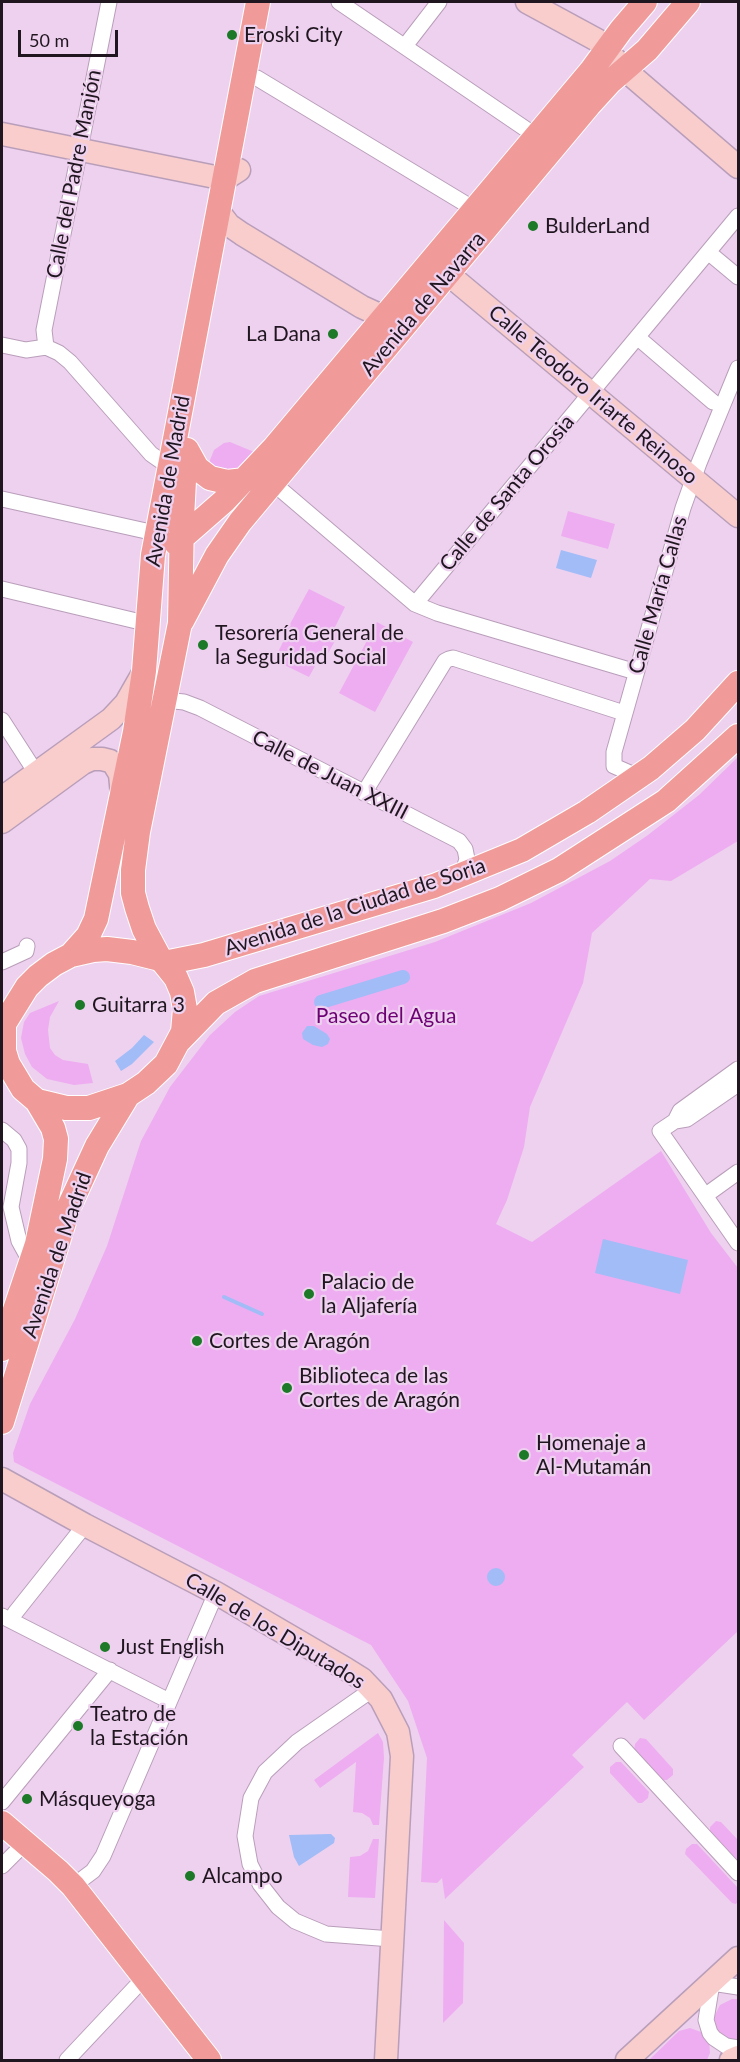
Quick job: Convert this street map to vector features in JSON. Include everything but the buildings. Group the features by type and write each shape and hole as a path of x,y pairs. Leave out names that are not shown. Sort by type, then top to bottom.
{"main road":[{"name":"Avenida de Madrid","path":"71,955 88,936 96,920 135,732 149,624 152,568 158,534 179,457 224,219 258,2"},
{"name":"Avenida de Madrid","path":"232,175 257,78 272,2"},
{"path":"527,2 591,37 738,167"},
{"name":"Avenida de Navarra","path":"151,590 162,565 182,536 245,480 591,71 645,2"},
{"name":"Avenida de Navarra","path":"180,623 224,544 273,483 589,105 610,82 647,50 688,2"},
{"path":"2,134 79,150 232,175"},
{"path":"224,219 362,307 384,317 395,317 420,308"},
{"name":"Calle Teodoro Iriarte Reinoso","path":"448,274 738,516"},
{"path":"179,457 210,478 227,482 245,480"},
{"name":"Avenida de Madrid","path":"162,961 144,929 137,908 133,893 133,870 136,842 180,623 182,507 179,457"},
{"path":"2,798 120,711 144,671"},
{"name":"Avenida de la Ciudad de Soria","path":"162,961 217,951 434,886 522,849 587,812 639,777 695,730 738,683"},
{"name":"Avenida de la Ciudad de Soria","path":"179,1041 216,1003 255,981 443,921 507,896 559,870 666,801 738,736"},
{"path":"2,821 83,763 92,759 102,759 114,764 120,774 122,795"},
{"path":"93,950 117,950 162,961 176,978 185,1003 185,1020 179,1041 166,1064 156,1074 128,1095 89,1108 66,1108 20,1094 4,1051 3,1026 27,987 54,964 71,955 93,950"},
{"name":"Avenida de Madrid","path":"2,1349 31,1263 56,1148 53,1128 20,1094"},
{"name":"Avenida de Madrid","path":"2,1422 68,1209 97,1146 128,1095"},
{"name":"Calle de los Diputados","path":"2,1479 216,1593 346,1669 373,1689 381,1699 398,1732 402,1756 386,2061"},
{"path":"2,1823 73,1886 209,2061"},
{"path":"627,2061 738,1958"},
{"path":"732,2061 738,2057"}],"street":[{"name":"Calle del Padre Manjón","path":"46,347 44,330 108,2"},
{"path":"339,2 536,136"},
{"path":"405,46 438,2"},
{"path":"257,78 474,209"},
{"name":"Calle de Santa Orosia","path":"415,604 738,216"},
{"path":"708,252 738,277"},
{"path":"643,342 713,402"},
{"path":"2,345 26,350 46,347 58,353 70,362 154,457 161,461 179,457"},
{"name":"Calle María Callas","path":"639,777 618,769 613,763 624,713 693,479 738,368"},
{"path":"273,483 415,604 437,613 636,672"},
{"path":"2,499 158,534 182,536"},
{"path":"2,590 149,624"},
{"path":"364,793 445,661 449,659 453,658 624,713"},
{"name":"Calle de Juan XXIII","path":"164,700 184,702 200,708 459,841 465,849 467,859 462,875"},
{"path":"2,720 31,765 34,774 28,793 2,821"},
{"path":"2,962 26,951 27,946"},
{"path":"675,1121 680,1111 738,1069"},
{"path":"738,1084 687,1119 675,1121 660,1131 738,1243"},
{"name":"Avenida de Madrid","path":"4,1131 19,1149 11,1207 19,1241 31,1263"},
{"path":"706,1195 738,1172"},
{"path":"85,1525 6,1621 110,1670 169,1701"},
{"path":"73,1886 93,1871 99,1862 216,1593"},
{"path":"2,1802 110,1670"},
{"path":"373,1689 297,1742 265,1772 251,1798 245,1836 250,1864 260,1884 278,1907 295,1921 326,1934 392,1939"},
{"path":"621,1746 738,1873"},
{"path":"2,1866 25,1843"},
{"path":"67,2061 145,1977"},
{"path":"738,1987 712,1983 706,2020 710,2033 719,2043 738,2048"}],"green space":[{"path":"230,442 259,454 236,473 210,470 210,460 214,450"},
{"path":"568,511 615,524 608,549 561,536"},
{"path":"309,589 345,607 334,629 340,632 326,657 321,655 309,677 274,660 286,636 284,635"},
{"path":"377,622 413,642 375,712 339,693"},
{"name":"Paseo del Agua","path":"738,757 738,841 671,881 650,879 592,933 583,983 530,1107 524,1147 507,1200 496,1224 532,1242 661,1151 711,1233 738,1268 738,1631 644,1720 627,1702 572,1755 584,1767 445,1899 442,1878 437,1883 421,1882 427,1758 408,1701 371,1645 14,1462 13,1453 30,1404 75,1319 107,1246 141,1141 170,1087 210,1035 235,1012 259,996 435,942 531,903 610,861 648,835 699,795"},
{"path":"59,1001 50,1017 48,1030 50,1048 63,1060 88,1064 93,1083 74,1085 47,1079 32,1067 25,1054 21,1038 24,1022 30,1013"},
{"path":"378,1733 383,1742 384,1758 379,1825 373,1825 370,1818 362,1813 353,1812 356,1762 320,1788 314,1780"},
{"path":"640,1738 646,1739 673,1769 673,1775 667,1780 662,1780 634,1750"},
{"path":"616,1762 621,1762 649,1792 648,1798 642,1803 638,1803 610,1773 610,1767"},
{"path":"716,1821 721,1822 738,1840 738,1863 710,1832 710,1827"},
{"path":"373,1839 379,1839 375,1898 348,1897 350,1857 360,1856 368,1851"},
{"path":"692,1844 697,1844 738,1888 736,1904 732,1903 685,1854 686,1849"},
{"path":"444,1920 464,1943 463,2003 443,2023"},
{"path":"732,1999 738,1999 738,2040 734,2041 722,2036 717,2030 714,2017 720,2005"},
{"path":"690,2028 701,2032 709,2041 710,2053 707,2060 649,2060 679,2031"}],"water":[{"path":"561,550 597,560 591,578 556,568"},
{"path":"307,1026 314,1026 327,1034 330,1039 328,1044 322,1047 303,1039 302,1033"},
{"path":"144,1035 154,1042 132,1064 121,1071 115,1061"},
{"path":"603,1239 688,1260 680,1294 595,1273"},
{"path":"496,1568 502,1571 505,1577 502,1583 496,1586 490,1583 487,1577 490,1571"},
{"path":"331,1834 335,1838 334,1843 299,1866 294,1857 289,1835"}],"waterway":[{"path":"321,1002 403,977"},
{"path":"224,1297 262,1314"}],"place":[{"name":"Eroski City","path":"232,35"},
{"name":"BulderLand","path":"533,226"},
{"name":"La Dana","path":"333,334"},
{"name":"Tesorería General de la Seguridad Social","path":"203,645"},
{"name":"Guitarra 3","path":"80,1005"},
{"name":"Palacio de la Aljafería","path":"309,1294"},
{"name":"Cortes de Aragón","path":"197,1341"},
{"name":"Biblioteca de las Cortes de Aragón","path":"287,1388"},
{"name":"Homenaje a Al-Mutamán","path":"524,1455"},
{"name":"Just English","path":"105,1647"},
{"name":"Teatro de la Estación","path":"78,1726"},
{"name":"Másqueyoga","path":"27,1799"},
{"name":"Alcampo","path":"190,1876"}]}
